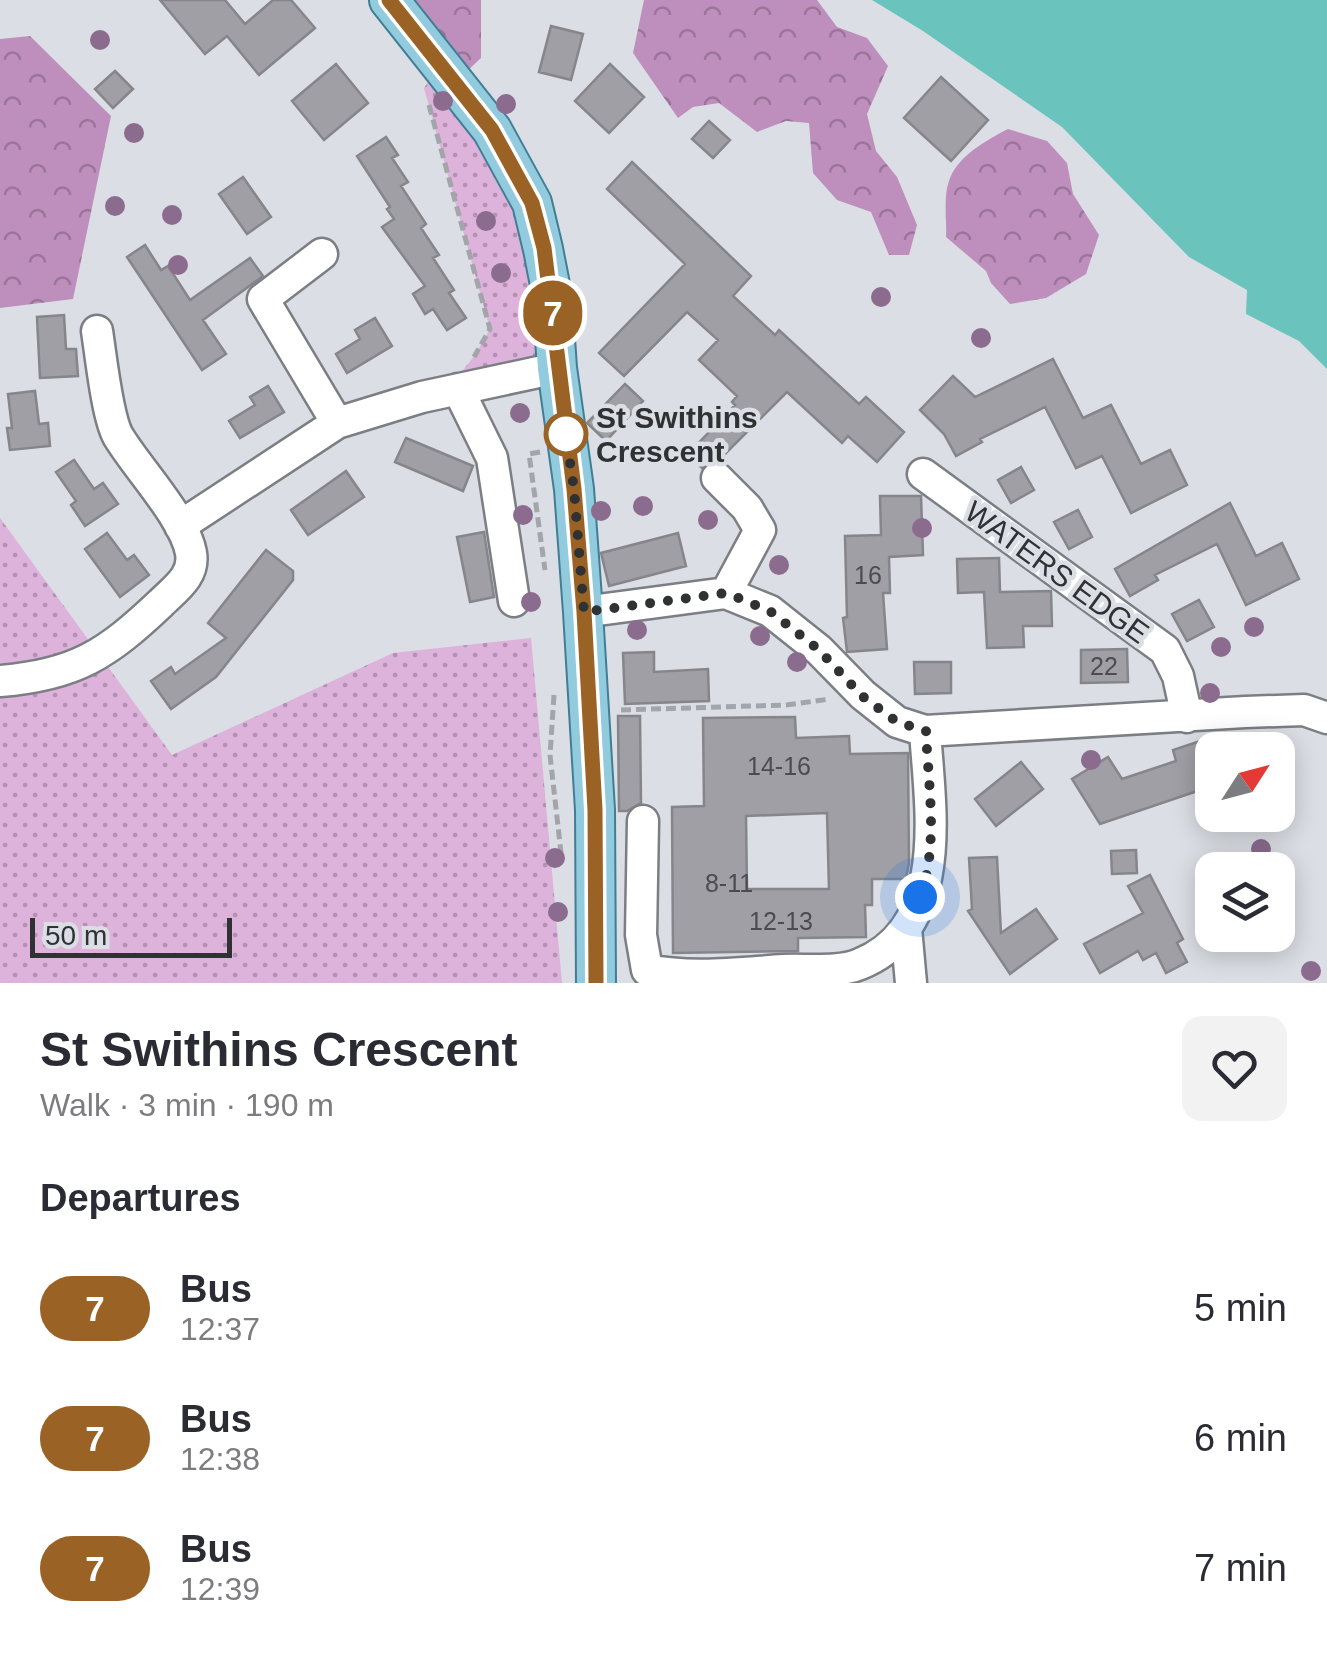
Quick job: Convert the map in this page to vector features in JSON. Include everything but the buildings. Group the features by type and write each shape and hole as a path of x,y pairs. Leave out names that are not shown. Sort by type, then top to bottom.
{"main road":[{"path":"389,0 492,130 532,203 552,295 584,612 595,810 596,983"}],"street":[{"path":"322,254 263,299 337,422"},
{"path":"0,681 66,670 120,642 187,578 192,555 180,526 116,432 96,331"},
{"path":"180,526 337,422 452,390 557,368"},
{"path":"452,390 492,458 514,602"},
{"name":"WATERS EDGE","path":"923,474 1165,650 1178,676 1187,717"},
{"path":"716,478 746,508 760,530 726,593"},
{"path":"584,612 726,593 770,611 819,650 862,696 897,722 926,731 1304,710 1327,718"},
{"path":"643,820 641,935 646,970 677,980 857,966 892,947 913,918 928,876 926,731"},
{"path":"906,928 911,983"}],"path":[{"path":"441,63 424,88 490,329 452,390"},
{"path":"546,581 529,454 568,449"},
{"path":"554,688 550,755 562,867"},
{"path":"588,711 786,704 862,696"}],"shaded area":[{"path":"872,0 1327,0 1327,369 1299,341 1246,314 1247,290 1189,257 1062,127"},
{"path":"441,63 518,174 557,368 446,392 490,329 424,88"},
{"path":"0,518 172,755 393,653 531,638 562,983 0,983"}],"green space":[{"path":"410,0 481,0 481,58 466,72"},
{"path":"644,0 817,0 837,27 867,38 888,66 867,114 876,151 897,177 917,225 909,255 889,255 871,212 837,200 813,173 809,123 786,121 757,132 719,103 693,107 678,118 633,53"},
{"path":"30,36 111,116 73,299 0,308 0,39"},
{"path":"1008,129 1047,141 1067,163 1073,194 1099,235 1086,274 1046,298 1010,304 991,283 986,271 946,237 946,194 953,172 974,150"}],"bus line":[{"name":"7","path":"389,0 492,130 532,203 544,248 574,489 584,612 595,810 596,983"}],"place":[{"name":"St Swithins Crescent","path":"566,434"}],"route":[{"path":"566,434 564,422 584,612 726,593 770,611 819,650 862,696 897,722 926,731 928,876 920,897"}]}
